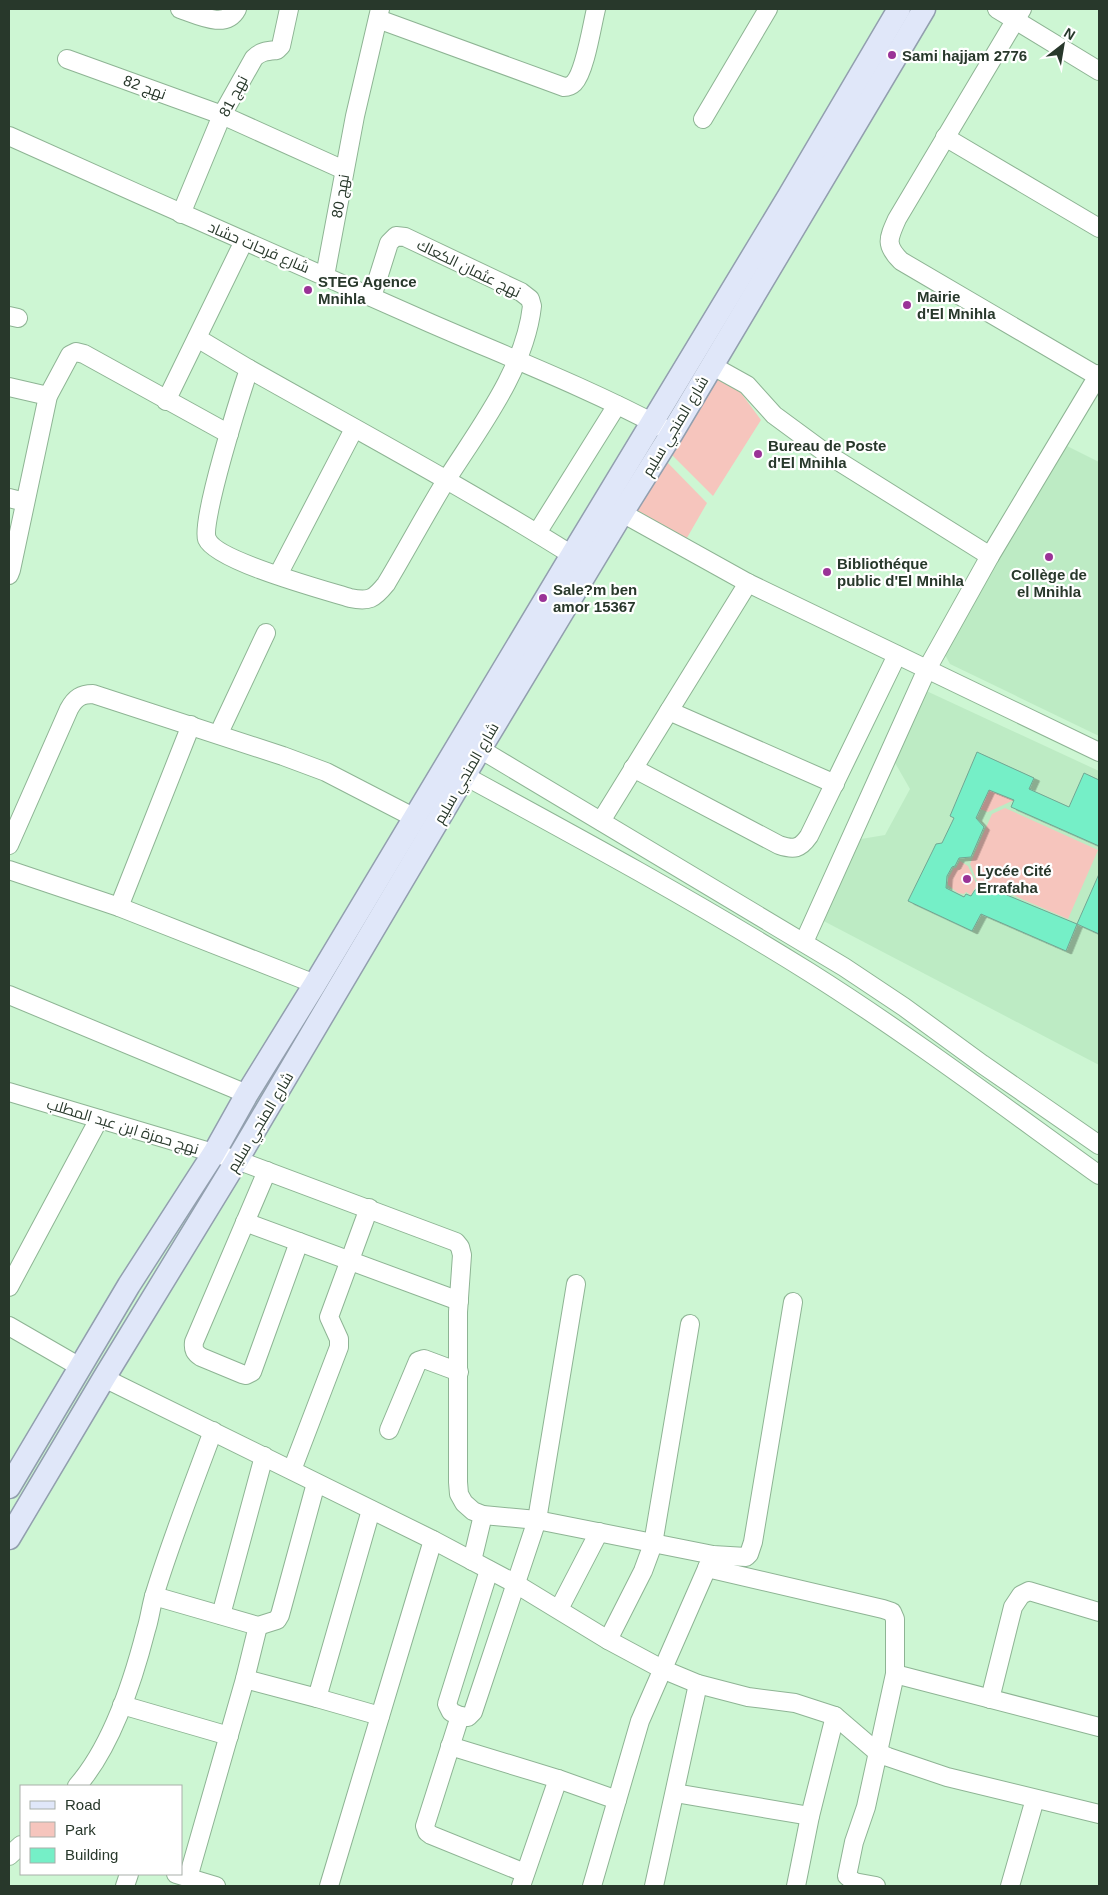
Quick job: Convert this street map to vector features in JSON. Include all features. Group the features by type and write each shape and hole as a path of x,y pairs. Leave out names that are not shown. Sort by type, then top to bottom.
{"main road":[{"name":"شارع المنجي سليم","path":"9,1487 129,1285 214,1153 247,1094 784,205 900,9"},
{"name":"شارع المنجي سليم","path":"9,1538 237,1160 924,9"}],"street":[{"path":"180,9 215,20 227,20 237,9"},
{"name":"نهج 81","path":"181,214 222,115 254,58 265,51 279,49 283,41 289,9"},
{"path":"379,14 557,85 570,87 575,83 580,73 596,9"},
{"path":"703,119 768,9"},
{"path":"997,9 1019,15 1099,71"},
{"name":"نهج 80","path":"325,276 355,116 379,14"},
{"path":"804,942 927,669 990,556 1099,376 901,261 891,251 889,239 897,220 944,137 1019,15"},
{"name":"نهج 82","path":"67,59 222,115 344,170"},
{"name":"شارع فرحات حشاد","path":"9,136 181,214 517,359 617,405 672,433"},
{"path":"944,137 1099,228"},
{"name":"نهج عثمان الكعاك","path":"372,297 391,239 396,236 405,237 521,292 530,299 532,306 531,315 517,359"},
{"path":"166,401 244,241"},
{"path":"197,338 537,533 572,555"},
{"path":"9,575 17,500 48,396 66,360 76,352 84,354 228,434"},
{"path":"249,369 228,434 206,522 206,538 214,548 228,556 278,575 361,600 370,599 378,595 386,584 495,402 517,359"},
{"path":"711,365 747,385 774,415 827,454 990,556"},
{"path":"9,388 48,396"},
{"path":"537,533 617,405"},
{"path":"278,575 354,429"},
{"path":"622,513 748,583 1099,752"},
{"path":"601,821 748,583"},
{"path":"219,734 266,633"},
{"path":"633,768 788,848 798,848 810,836 897,656"},
{"path":"9,845 69,709 78,697 85,694 93,694 219,734 326,772 415,818"},
{"path":"669,711 835,784"},
{"path":"119,907 191,725"},
{"path":"480,750 804,942 904,1007 1099,1145"},
{"path":"465,776 631,866 808,972 892,1026 1099,1175"},
{"path":"9,870 119,907 315,984"},
{"path":"9,994 247,1094"},
{"path":"892,1026 904,1007"},
{"name":"نهج حمزة ابن عبد المطلب","path":"9,1092 237,1160 456,1242 460,1247 462,1255 458,1301 459,1494 464,1503 473,1511 483,1514"},
{"path":"9,1287 99,1119"},
{"path":"267,1171 194,1347 194,1351 201,1357 242,1374 250,1374 299,1242"},
{"path":"292,1470 339,1347 339,1339 329,1317 369,1208"},
{"path":"245,1222 458,1301"},
{"path":"489,1570 447,1704 451,1712 460,1716 468,1717 473,1712 537,1520 576,1284"},
{"path":"710,1562 742,1558 749,1554 752,1548 793,1302"},
{"path":"608,1640 643,1571 653,1544 690,1324"},
{"path":"9,1326 80,1366"},
{"path":"389,1430 418,1361 424,1359 459,1372"},
{"path":"104,1378 433,1540 516,1584 608,1640 662,1669 698,1684 748,1696 795,1703 835,1716 877,1752 888,1758 947,1777 1099,1814"},
{"path":"78,1785 88,1773 122,1705 137,1663 154,1596 176,1529 213,1432"},
{"path":"221,1615 264,1456"},
{"path":"154,1596 258,1626 277,1620 280,1615 316,1482"},
{"path":"317,1698 371,1510"},
{"path":"472,1561 483,1514 537,1520 653,1544 710,1562 892,1612 895,1619 895,1674 866,1807 854,1842 847,1876 854,1884 876,1886"},
{"path":"559,1609 599,1532"},
{"path":"329,1886 433,1540"},
{"path":"592,1886 640,1721 710,1562"},
{"path":"990,1699 1012,1607 1020,1595 1029,1591 1099,1612"},
{"path":"216,1886 182,1876 229,1736 258,1626"},
{"path":"895,1674 1099,1727"},
{"path":"245,1679 380,1716"},
{"path":"654,1886 698,1684"},
{"path":"122,1705 229,1736"},
{"path":"460,1716 425,1821 427,1832 431,1835 523,1880 558,1779"},
{"path":"796,1886 810,1816 835,1716"},
{"path":"450,1746 558,1779 617,1800"},
{"path":"675,1793 810,1816"},
{"path":"1010,1886 1035,1798"},
{"path":"9,1856 20,1847"}],"shaded area":[{"name":"Collège de el Mnihla","path":"1065,445 1099,462 1099,736 950,664 943,651"},
{"name":"Lycée Cité Errafaha","path":"920,688 1099,771 1099,1065 816,917 855,840 885,835 910,789 890,754"}],"green space":[{"path":"722,361 737,382 741,393 761,420 713,496 669,452"},
{"path":"665,460 707,503 680,550 634,510"},
{"path":"989,790 1014,800 988,812 980,809"},
{"path":"1005,808 1098,850 1068,919 985,883 979,886 970,864 992,814"},
{"path":"960,861 968,866 977,885 971,895 966,892 964,894 958,893 948,885 948,879"}],"building":[{"path":"977,752 1034,778 1029,789 1069,807 1084,773 1099,780 1099,846 1011,807 1014,800 989,790 976,818 984,827 971,857 959,858 947,876 946,888 964,897 966,894 971,896 975,890 985,886 1077,924 1066,951 981,914 972,931 908,901 936,844 942,843 954,818 950,816"},
{"path":"1099,874 1099,934 1077,924"}],"place":[{"name":"Sami hajjam 2776","path":"892,55"},
{"name":"STEG Agence Mnihla","path":"308,290"},
{"name":"Mairie d'El Mnihla","path":"907,305"},
{"name":"Bureau de Poste d'El Mnihla","path":"758,454"},
{"name":"Collège de el Mnihla","path":"1049,557"},
{"name":"Bibliothéque public d'El Mnihla","path":"827,572"},
{"name":"Sale?m ben amor 15367","path":"543,598"},
{"name":"Lycée Cité Errafaha","path":"967,879"}]}
